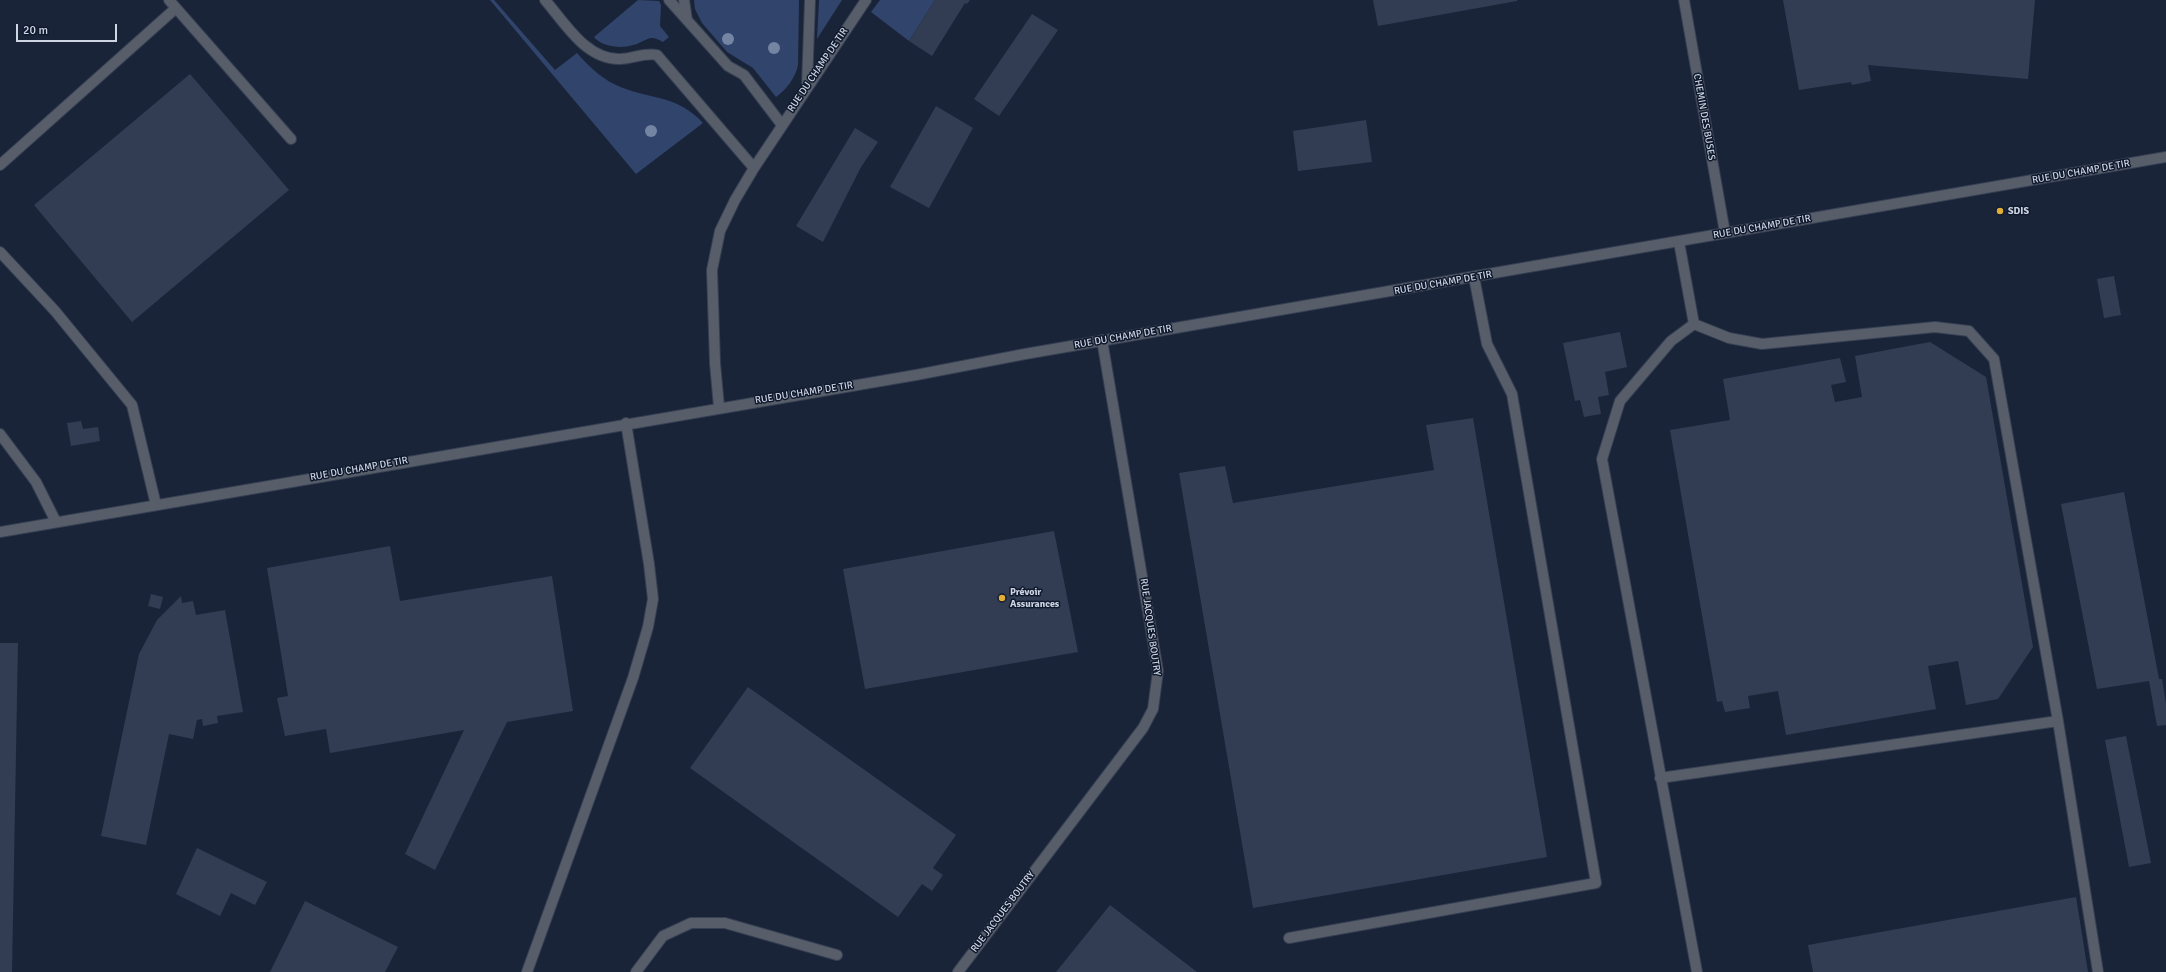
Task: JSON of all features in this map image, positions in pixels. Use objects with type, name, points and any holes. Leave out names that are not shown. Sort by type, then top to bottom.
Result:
[{"type":"street","points":[[169,0],[290,139]]},
{"type":"street","points":[[545,0],[595,54],[610,59],[622,59],[647,54],[657,55],[754,168]]},
{"type":"street","points":[[669,0],[728,66],[744,75],[782,126]]},
{"type":"street","points":[[684,0],[688,21]]},
{"type":"street","points":[[807,86],[810,0]]},
{"type":"street","name":"CHEMIN DES BUSES","points":[[1684,0],[1725,233]]},
{"type":"street","name":"RUE DU CHAMP DE TIR","points":[[719,407],[714,340],[712,270],[720,231],[735,200],[754,168],[807,86],[864,3]]},
{"type":"street","points":[[0,166],[176,8]]},
{"type":"street","name":"RUE DU CHAMP DE TIR","points":[[0,532],[719,407],[916,375],[1102,340],[1679,242],[2166,157]]},
{"type":"street","points":[[1679,242],[1694,324]]},
{"type":"street","points":[[0,252],[55,311],[132,405],[156,505]]},
{"type":"street","points":[[1289,938],[1596,883],[1512,394],[1487,344],[1474,277]]},
{"type":"street","points":[[1694,324],[1729,338],[1762,344],[1935,327],[1969,331],[1994,359],[2058,721],[2098,972]]},
{"type":"street","points":[[1694,324],[1671,341],[1620,401],[1602,459],[1697,972]]},
{"type":"street","name":"RUE JACQUES BOUTRY","points":[[958,972],[1143,728],[1152,709],[1158,671],[1102,340]]},
{"type":"street","points":[[527,972],[633,678],[648,627],[653,599],[647,549],[626,423]]},
{"type":"street","points":[[0,434],[36,482],[56,522]]},
{"type":"street","points":[[1660,778],[2058,721]]},
{"type":"street","points":[[636,972],[663,936],[691,923],[725,923],[837,955]]},
{"type":"shaded area","points":[[490,0],[494,0],[555,70],[577,53],[592,69],[610,82],[634,92],[665,100],[684,107],[703,123],[636,174]]},
{"type":"shaded area","points":[[638,0],[659,1],[661,5],[660,26],[669,37],[663,42],[651,38],[628,46],[618,47],[602,43],[594,37]]},
{"type":"shaded area","points":[[694,0],[799,0],[798,65],[793,79],[783,91],[776,97],[753,68],[727,52],[702,23],[695,9]]},
{"type":"shaded area","points":[[819,0],[842,0],[817,39]]},
{"type":"shaded area","points":[[880,0],[935,0],[909,41],[871,12]]},
{"type":"building","points":[[935,0],[970,0],[967,4],[965,3],[932,56],[909,41]]},
{"type":"building","points":[[1373,0],[1517,0],[1517,1],[1378,26]]},
{"type":"building","points":[[1783,0],[2035,0],[2028,79],[1868,65],[1871,81],[1852,85],[1851,82],[1799,90]]},
{"type":"building","points":[[1032,14],[1058,30],[999,116],[974,99]]},
{"type":"building","points":[[190,74],[289,190],[132,322],[34,205]]},
{"type":"building","points":[[936,106],[973,128],[929,208],[890,187]]},
{"type":"building","points":[[1366,120],[1372,162],[1298,171],[1293,131]]},
{"type":"building","points":[[855,128],[878,142],[861,167],[823,242],[796,226]]},
{"type":"building","points":[[2114,276],[2121,315],[2104,318],[2097,279]]},
{"type":"building","points":[[1620,332],[1627,367],[1605,372],[1609,395],[1598,397],[1601,414],[1584,417],[1580,400],[1575,401],[1563,343]]},
{"type":"building","points":[[1930,342],[1986,377],[2033,647],[1998,699],[1966,705],[1958,661],[1928,666],[1936,709],[1786,735],[1778,691],[1748,696],[1750,708],[1725,712],[1722,701],[1717,702],[1670,430],[1730,420],[1723,379],[1840,358],[1846,382],[1831,385],[1835,402],[1862,397],[1855,356]]},
{"type":"building","points":[[1473,418],[1547,857],[1253,908],[1179,473],[1225,466],[1233,503],[1434,470],[1426,425]]},
{"type":"building","points":[[81,421],[83,429],[98,427],[100,441],[71,446],[67,423]]},
{"type":"building","points":[[2124,492],[2159,679],[2162,679],[2166,704],[2166,725],[2157,726],[2149,681],[2097,689],[2061,504]]},
{"type":"building","points":[[1054,531],[1078,652],[865,689],[843,569]]},
{"type":"building","points":[[390,546],[400,601],[552,576],[573,711],[507,722],[435,870],[405,854],[464,730],[330,753],[326,729],[285,736],[277,698],[288,696],[267,568]]},
{"type":"building","points":[[151,594],[163,597],[160,609],[148,606]]},
{"type":"building","points":[[181,596],[182,603],[193,601],[196,615],[225,610],[243,712],[217,716],[218,723],[203,726],[202,719],[197,720],[193,739],[169,734],[146,845],[101,836],[139,654],[157,620]]},
{"type":"building","points":[[0,643],[18,643],[12,972],[0,972]]},
{"type":"building","points":[[748,687],[956,835],[933,868],[943,875],[932,891],[922,884],[898,917],[690,768]]},
{"type":"building","points":[[2126,736],[2151,863],[2129,867],[2105,740]]},
{"type":"building","points":[[197,848],[267,882],[255,905],[231,893],[220,916],[176,894]]},
{"type":"building","points":[[2076,897],[2088,972],[1813,972],[1808,945]]},
{"type":"building","points":[[305,901],[398,947],[385,972],[270,972]]},
{"type":"building","points":[[1110,905],[1197,972],[1056,972]]},
{"type":"place","name":"SDIS","points":[[2000,211]]},
{"type":"place","name":"Prévoir Assurances","points":[[1002,598]]}]
